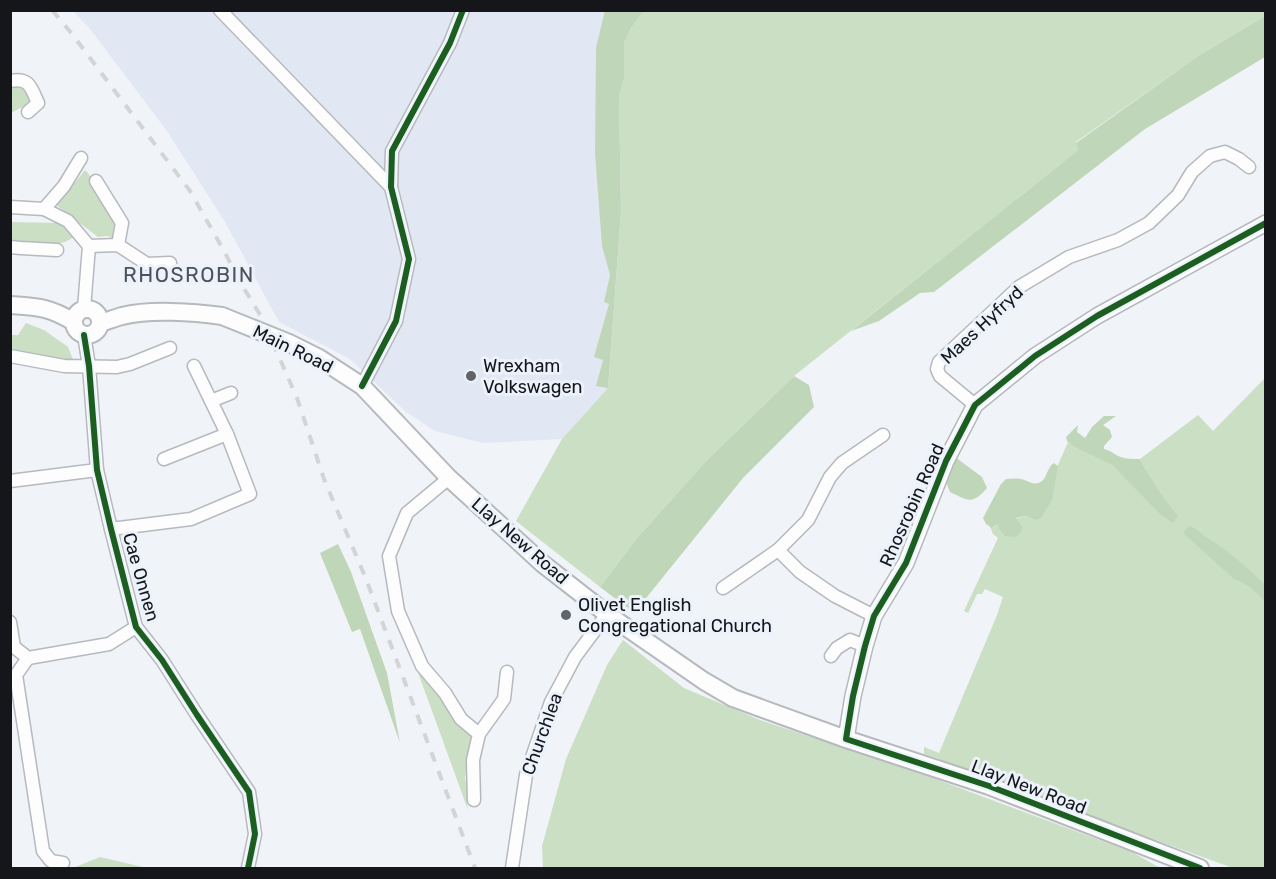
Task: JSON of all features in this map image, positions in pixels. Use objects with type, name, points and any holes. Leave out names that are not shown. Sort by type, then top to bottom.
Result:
[{"type":"main road","points":[[10,305],[39,307],[81,322]]},
{"type":"main road","name":"Main Road","points":[[81,322],[88,309],[95,312],[100,323],[124,315],[148,313],[195,312],[222,316],[319,358],[362,386]]},
{"type":"main road","name":"Llay New Road","points":[[362,386],[449,478],[543,564],[607,614],[704,681],[733,698],[846,739],[989,786],[1195,868]]},
{"type":"street","points":[[220,10],[391,188]]},
{"type":"street","points":[[362,386],[396,321],[409,258],[391,188],[392,151],[450,43],[463,10]]},
{"type":"street","points":[[10,81],[20,79],[26,81],[32,88],[41,105],[28,112]]},
{"type":"street","name":"Maes Hyfryd","points":[[975,405],[940,376],[937,369],[939,362],[1019,287],[1069,257],[1118,240],[1149,223],[1178,195],[1192,172],[1210,156],[1225,152],[1249,167]]},
{"type":"street","points":[[44,209],[64,186],[81,158]]},
{"type":"street","points":[[96,181],[122,223],[118,245]]},
{"type":"street","points":[[10,207],[44,209],[68,221],[89,246],[118,245],[147,264],[170,263]]},
{"type":"street","name":"Rhosrobin Road","points":[[846,739],[853,696],[874,616],[906,563],[946,461],[975,405],[1035,356],[1097,316],[1266,223]]},
{"type":"street","name":"Cae Onnen","points":[[89,246],[81,322],[88,366],[98,470],[136,627],[162,660],[196,716],[249,792],[255,834],[248,868]]},
{"type":"street","points":[[10,247],[57,249]]},
{"type":"street","points":[[10,356],[64,366],[117,367],[130,364],[141,354],[170,348]]},
{"type":"street","points":[[111,529],[191,519],[250,494],[227,434],[194,366]]},
{"type":"street","points":[[211,401],[231,393]]},
{"type":"street","points":[[164,459],[227,434]]},
{"type":"street","points":[[723,588],[778,550],[808,520],[830,477],[842,463],[884,435]]},
{"type":"street","points":[[10,481],[98,470]]},
{"type":"street","points":[[449,478],[407,513],[389,556],[398,611],[422,666],[445,693],[461,719],[479,734]]},
{"type":"street","points":[[778,550],[800,572],[835,596],[874,616]]},
{"type":"street","name":"Churchlea","points":[[512,868],[526,775],[551,702],[575,657],[607,614]]},
{"type":"street","points":[[10,622],[14,647],[28,658]]},
{"type":"street","points":[[63,863],[51,861],[43,851],[16,675],[28,658],[109,644],[136,627]]},
{"type":"street","points":[[831,656],[837,648],[849,640],[865,646]]},
{"type":"street","points":[[474,800],[473,760],[479,734],[504,699],[507,672]]},
{"type":"shaded area","points":[[73,11],[619,11],[608,388],[562,439],[483,443],[435,431],[406,412],[350,359],[279,322],[225,222],[167,131],[90,29]]},
{"type":"green space","points":[[605,10],[644,11],[631,28],[624,43],[624,79],[619,96],[621,212],[608,388],[596,386],[603,360],[594,357],[609,304],[604,302],[610,275],[602,246],[595,153],[596,48]]},
{"type":"green space","points":[[644,11],[1265,11],[1265,16],[1198,56],[1076,142],[1078,150],[794,376],[707,460],[637,538],[600,587],[516,521],[562,439],[608,388],[621,212],[619,96],[624,79],[624,43],[631,28]]},
{"type":"green space","points":[[1265,16],[1265,57],[1145,129],[934,292],[920,293],[879,321],[851,331],[1078,150],[1076,143],[1198,56]]},
{"type":"green space","points":[[11,86],[26,89],[29,99],[28,104],[11,113]]},
{"type":"green space","points":[[85,170],[119,226],[112,238],[98,237],[55,204],[63,198]]},
{"type":"green space","points":[[10,222],[60,223],[68,227],[76,236],[52,245],[11,243]]},
{"type":"green space","points":[[26,323],[44,330],[68,347],[74,362],[11,351],[11,335],[18,335]]},
{"type":"green space","points":[[794,376],[809,385],[814,407],[743,478],[634,613],[600,587],[637,538],[707,460]]},
{"type":"green space","points":[[1265,378],[1265,868],[1233,868],[945,764],[940,759],[924,754],[924,747],[939,753],[1003,597],[985,589],[982,594],[977,594],[968,613],[964,611],[998,538],[993,534],[990,526],[993,528],[998,524],[1026,516],[1034,520],[1068,442],[1113,466],[1134,487],[1178,516],[1157,489],[1140,459],[1198,415],[1213,431]]},
{"type":"green space","points":[[1104,416],[1116,416],[1103,425],[1110,430],[1112,437],[1104,449],[1121,457],[1140,459],[1178,516],[1173,523],[1160,514],[1113,466],[1074,447],[1067,441],[1066,437],[1078,425],[1077,432],[1085,438],[1092,427]]},
{"type":"green space","points":[[955,457],[982,477],[987,488],[978,497],[970,500],[950,492],[945,480]]},
{"type":"green space","points":[[1054,463],[1058,466],[1052,500],[1041,518],[1034,520],[1026,516],[1016,518],[1022,526],[1021,532],[1016,537],[1005,536],[998,524],[992,528],[986,524],[983,518],[1006,479],[1041,482]]},
{"type":"green space","points":[[1189,526],[1231,555],[1265,585],[1265,602],[1251,588],[1234,579],[1183,533]]},
{"type":"green space","points":[[338,544],[351,572],[387,673],[400,743],[360,629],[352,632],[320,553]]},
{"type":"green space","points":[[623,640],[684,688],[760,720],[914,771],[1132,852],[1160,868],[543,868],[542,846],[566,759],[607,665]]},
{"type":"green space","points":[[411,653],[472,737],[465,778],[469,798],[468,810]]},
{"type":"green space","points":[[100,857],[147,868],[73,868]]},
{"type":"railway","points":[[52,10],[190,191],[262,318],[297,398],[324,479],[366,579],[475,868]]},
{"type":"cycle path","points":[[362,386],[396,321],[409,259],[391,187],[392,151],[450,43],[463,10]]},
{"type":"cycle path","points":[[1200,868],[989,786],[846,739],[853,696],[874,616],[906,563],[946,461],[975,405],[1035,356],[1097,316],[1266,223]]},
{"type":"cycle path","points":[[84,335],[89,366],[97,470],[136,627],[162,660],[249,792],[255,834],[248,868]]},
{"type":"place","name":"Wrexham Volkswagen","points":[[471,376]]},
{"type":"place","name":"Olivet English Congregational Church","points":[[566,615]]},
{"type":"district","name":"RHOSROBIN","points":[[189,275]]}]
